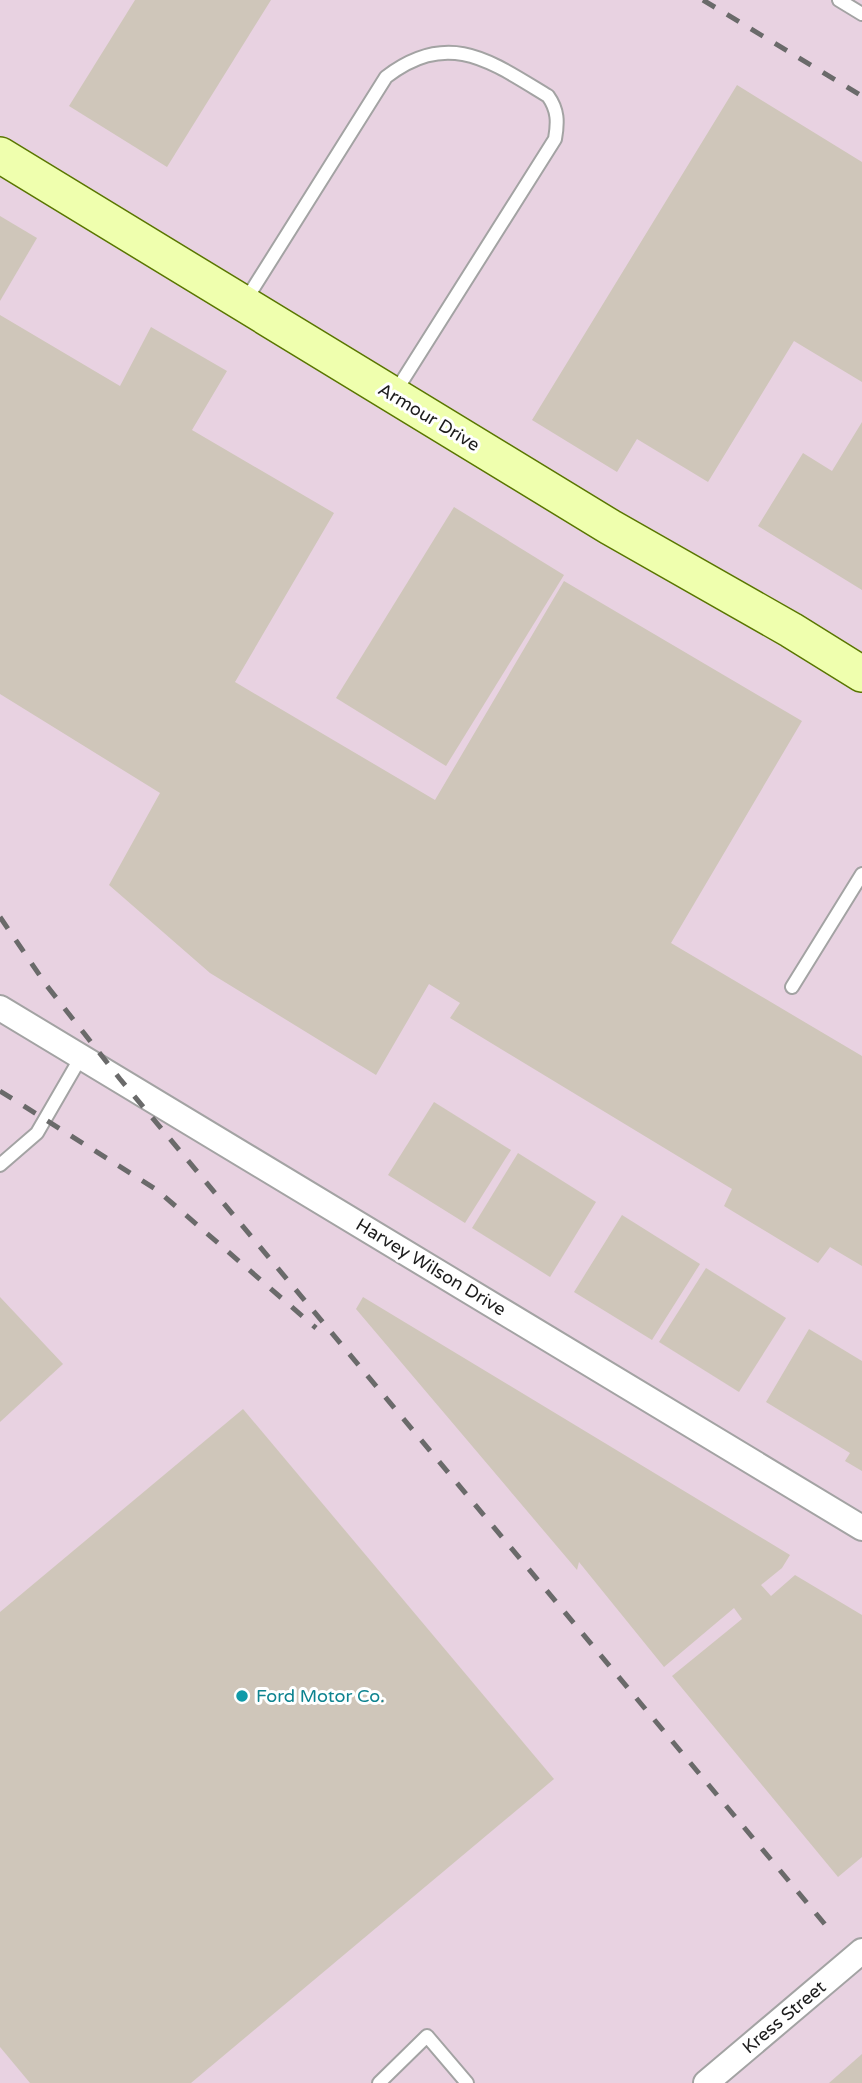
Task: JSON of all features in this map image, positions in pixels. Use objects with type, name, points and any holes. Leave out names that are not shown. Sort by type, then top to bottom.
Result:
[{"type":"street","name":"Armour Drive","points":[[0,155],[610,527],[791,630],[862,674]]},
{"type":"street","name":"Harvey Wilson Drive","points":[[0,1008],[862,1528]]},
{"type":"street","name":"Kress Street","points":[[706,2083],[862,1951]]},
{"type":"lane","points":[[839,0],[862,14]]},
{"type":"lane","points":[[244,304],[386,77],[404,64],[433,52],[460,53],[490,61],[548,96],[558,116],[555,139],[393,395]]},
{"type":"lane","points":[[792,987],[862,874]]},
{"type":"lane","points":[[0,1165],[37,1133],[80,1057]]},
{"type":"lane","points":[[379,2083],[427,2036],[467,2083]]},
{"type":"shaded area","points":[[0,0],[862,0],[862,2083],[0,2083]]},
{"type":"building","points":[[135,0],[271,0],[167,167],[69,106]]},
{"type":"building","points":[[737,85],[862,162],[862,382],[794,341],[708,482],[637,439],[617,472],[532,420]]},
{"type":"building","points":[[0,216],[37,238],[0,301]]},
{"type":"building","points":[[0,315],[120,386],[151,327],[227,371],[192,430],[334,513],[235,682],[435,800],[564,581],[802,721],[671,943],[862,1056],[862,1266],[830,1247],[818,1263],[724,1206],[732,1189],[450,1018],[460,1003],[429,984],[376,1075],[210,973],[109,885],[160,793],[0,694]]},
{"type":"building","points":[[862,422],[862,590],[758,526],[803,453],[832,471]]},
{"type":"building","points":[[454,507],[564,575],[446,766],[336,698]]},
{"type":"building","points":[[434,1102],[511,1150],[465,1223],[388,1175]]},
{"type":"building","points":[[518,1153],[596,1202],[550,1277],[472,1228]]},
{"type":"building","points":[[622,1215],[700,1264],[652,1340],[574,1292]]},
{"type":"building","points":[[706,1268],[786,1318],[739,1392],[659,1342]]},
{"type":"building","points":[[0,1297],[63,1364],[0,1422]]},
{"type":"building","points":[[363,1297],[790,1555],[782,1568],[761,1585],[771,1596],[795,1575],[862,1615],[862,1857],[838,1877],[672,1676],[742,1619],[734,1608],[664,1667],[579,1562],[577,1570],[356,1309]]},
{"type":"building","points":[[809,1329],[862,1361],[862,1471],[845,1461],[850,1453],[766,1402]]},
{"type":"building","name":"Ford Motor Co.","points":[[243,1409],[554,1779],[191,2083],[30,2083],[0,2047],[0,1612]]},
{"type":"building","points":[[862,2054],[862,2083],[829,2083]]},
{"type":"railway","points":[[703,0],[862,96]]},
{"type":"railway","points":[[0,917],[47,986],[120,1079],[833,1934]]},
{"type":"railway","points":[[0,1091],[157,1190],[316,1328]]},
{"type":"place","name":"Ford Motor Co.","points":[[242,1696]]}]
